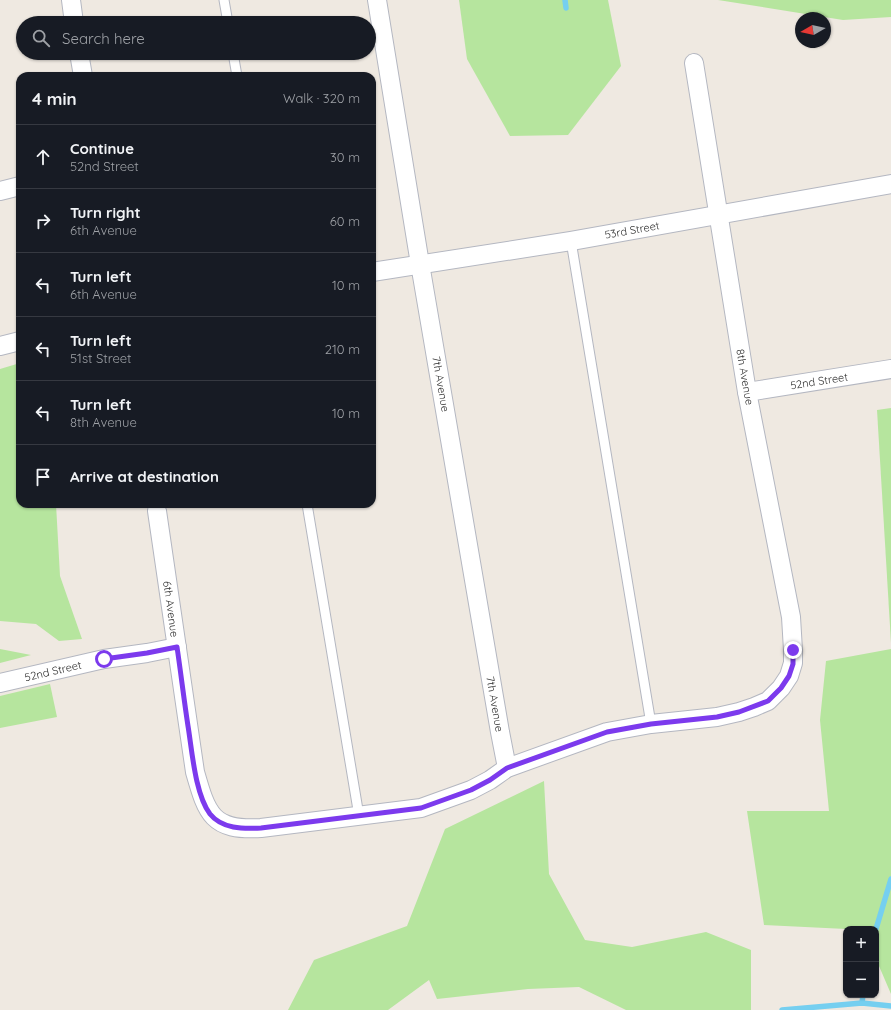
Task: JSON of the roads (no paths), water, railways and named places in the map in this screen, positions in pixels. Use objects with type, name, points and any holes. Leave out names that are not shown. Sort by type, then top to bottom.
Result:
[{"type":"street","points":[[71,0],[73,16]]},
{"type":"street","name":"7th Avenue","points":[[377,0],[420,264],[507,768]]},
{"type":"street","points":[[80,60],[82,72]]},
{"type":"street","name":"8th Avenue","points":[[218,820],[230,827],[244,829],[261,828],[421,808],[471,790],[490,780],[507,768],[607,732],[651,724],[717,717],[739,712],[768,701],[781,688],[789,676],[793,664],[790,617],[747,392],[694,63]]},
{"type":"street","name":"53rd Street","points":[[376,271],[571,241],[891,184]]},
{"type":"street","points":[[0,191],[16,187]]},
{"type":"street","points":[[0,346],[16,342]]},
{"type":"street","name":"52nd Street","points":[[747,392],[891,369]]},
{"type":"street","name":"6th Avenue","points":[[157,511],[195,772],[204,803],[211,814],[218,820]]},
{"type":"street","name":"52nd Street","points":[[0,683],[104,659],[177,647]]},
{"type":"lane","points":[[224,0],[227,16]]},
{"type":"lane","points":[[234,60],[236,72]]},
{"type":"lane","points":[[571,241],[651,724]]},
{"type":"lane","points":[[308,508],[359,816]]},
{"type":"waterway","points":[[565,0],[566,8]]},
{"type":"waterway","points":[[877,926],[891,879]]},
{"type":"waterway","points":[[862,1003],[863,998]]},
{"type":"waterway","points":[[782,1010],[862,1003],[891,1006]]}]
